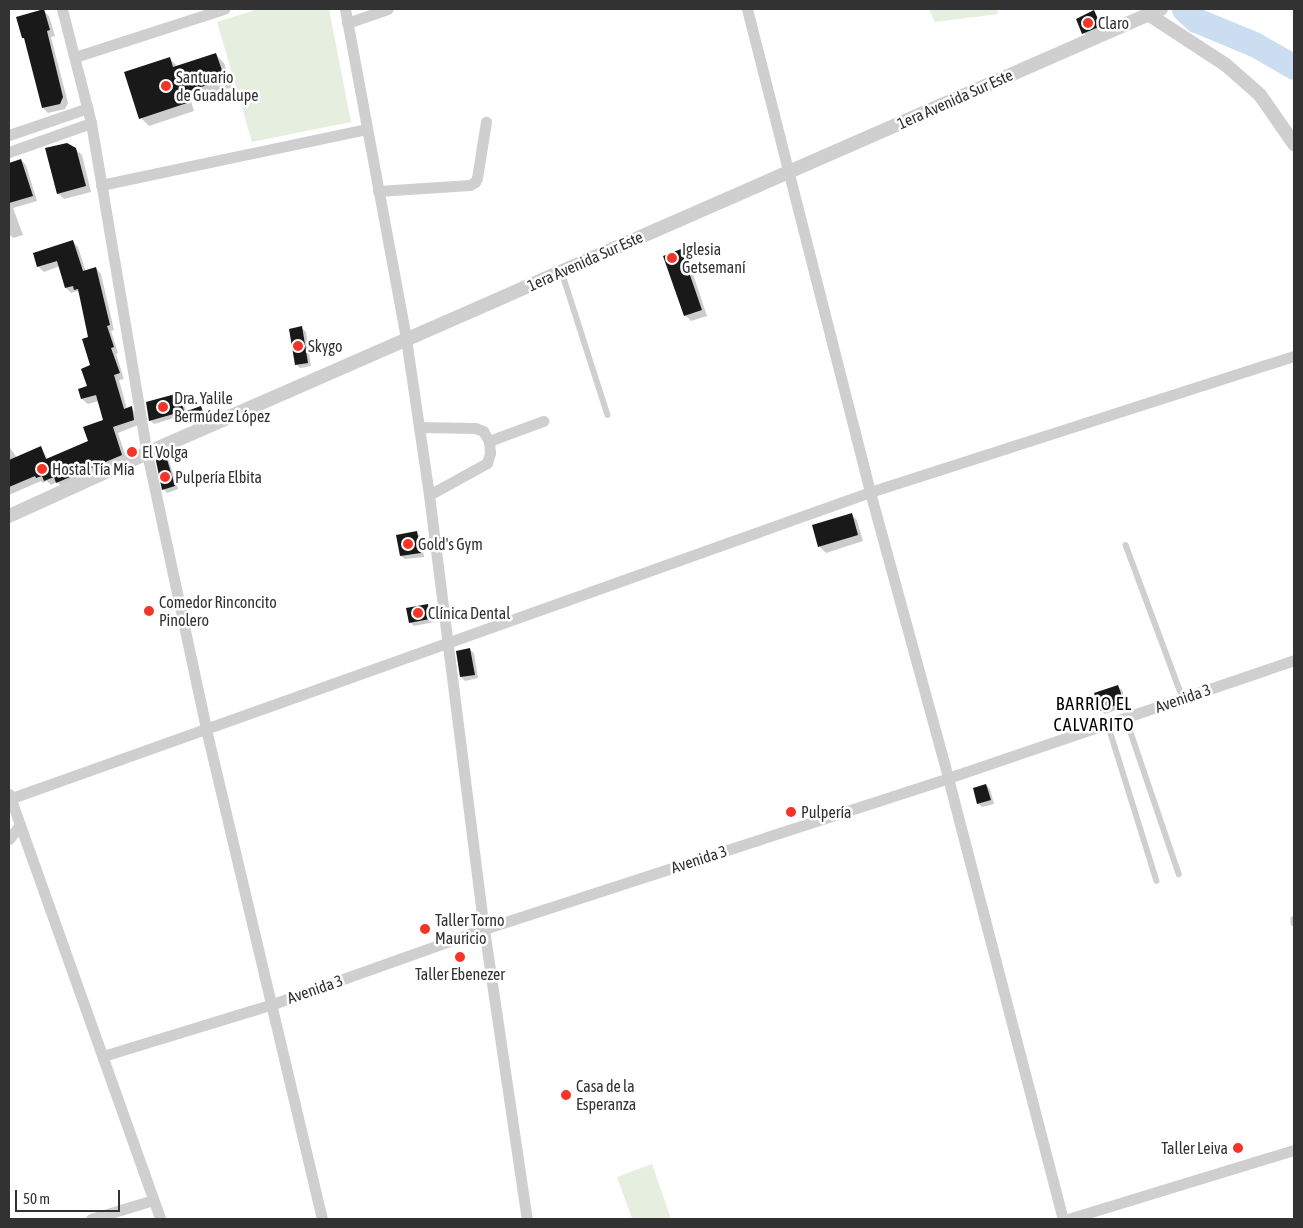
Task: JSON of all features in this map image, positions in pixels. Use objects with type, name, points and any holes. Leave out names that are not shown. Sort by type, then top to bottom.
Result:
[{"type":"street","points":[[62,9],[88,108],[147,453],[206,729],[322,1219]]},
{"type":"street","points":[[75,57],[224,9]]},
{"type":"street","points":[[345,9],[406,339],[430,495],[484,929],[526,1219]]},
{"type":"street","points":[[347,23],[388,9]]},
{"type":"street","points":[[748,9],[787,172],[870,492],[948,778],[1063,1219]]},
{"type":"street","name":"1era Avenida Sur Este","points":[[9,516],[406,339],[1161,9]]},
{"type":"street","points":[[1148,14],[1226,65],[1260,95],[1294,144]]},
{"type":"street","points":[[9,135],[88,108]]},
{"type":"street","points":[[378,191],[470,184],[475,182],[486,122]]},
{"type":"street","points":[[9,152],[91,123]]},
{"type":"street","points":[[101,184],[367,129]]},
{"type":"street","points":[[160,1219],[9,797],[206,729],[870,492],[1294,356]]},
{"type":"street","points":[[489,441],[543,421]]},
{"type":"street","points":[[419,426],[475,428],[483,431],[489,441],[490,453],[487,463],[430,495]]},
{"type":"street","name":"Avenida 3","points":[[103,1056],[270,1005],[484,929],[948,778],[1294,660]]},
{"type":"street","points":[[9,839],[20,825]]},
{"type":"street","points":[[1068,1219],[1294,1150]]},
{"type":"street","points":[[91,1219],[153,1200]]},
{"type":"lane","points":[[562,272],[608,415]]},
{"type":"lane","points":[[1126,545],[1183,698]]},
{"type":"lane","points":[[1126,718],[1179,874]]},
{"type":"lane","points":[[1108,724],[1157,881]]},
{"type":"green space","points":[[258,9],[329,9],[351,122],[252,142],[217,22]]},
{"type":"green space","points":[[929,9],[997,9],[998,14],[935,22]]},
{"type":"green space","points":[[652,1164],[671,1219],[632,1219],[617,1177]]},
{"type":"building","points":[[44,9],[50,30],[47,31],[63,97],[60,104],[42,108],[24,38],[22,38],[16,17]]},
{"type":"building","name":"Claro","points":[[1094,10],[1101,26],[1082,34],[1076,19]]},
{"type":"building","name":"Santuario de Guadalupe","points":[[216,53],[225,79],[183,93],[187,103],[139,119],[124,72],[170,57],[173,67]]},
{"type":"building","points":[[67,143],[76,148],[86,186],[57,194],[45,148]]},
{"type":"building","points":[[21,159],[33,196],[9,203],[9,163]]},
{"type":"building","points":[[73,240],[83,271],[96,267],[110,325],[107,326],[114,347],[111,348],[120,373],[114,375],[124,409],[132,406],[134,420],[113,427],[122,455],[56,483],[54,477],[44,481],[42,476],[36,478],[35,476],[9,487],[9,460],[41,446],[46,459],[88,441],[83,427],[103,420],[96,395],[81,399],[78,389],[87,386],[81,369],[90,365],[82,339],[88,337],[78,289],[74,290],[73,286],[65,288],[57,261],[37,267],[33,253]]},
{"type":"building","points":[[681,249],[702,310],[684,316],[663,256]]},
{"type":"building","name":"Skygo","points":[[302,326],[308,363],[295,365],[289,329]]},
{"type":"building","name":"Dra. Yalile Bermúdez López","points":[[179,393],[184,411],[149,421],[146,402]]},
{"type":"building","points":[[201,406],[205,418],[192,424],[187,411]]},
{"type":"building","name":"Pulpería Elbita","points":[[166,456],[175,486],[162,490],[156,461],[157,458]]},
{"type":"building","points":[[852,513],[858,535],[818,547],[812,525]]},
{"type":"building","name":"Gold's Gym","points":[[417,531],[421,553],[400,556],[396,535]]},
{"type":"building","name":"Clínica Dental","points":[[428,604],[430,619],[409,623],[406,608]]},
{"type":"building","points":[[470,648],[475,675],[460,677],[456,651]]},
{"type":"building","points":[[1118,685],[1124,702],[1100,711],[1094,693]]},
{"type":"building","points":[[986,784],[991,800],[977,804],[973,788]]},
{"type":"waterway","points":[[1184,9],[1196,20],[1254,44],[1294,67]]},
{"type":"place","name":"Claro","points":[[1088,23]]},
{"type":"place","name":"Santuario de Guadalupe","points":[[166,86]]},
{"type":"place","name":"Iglesia Getsemaní","points":[[672,258]]},
{"type":"place","name":"Skygo","points":[[298,346]]},
{"type":"place","name":"Dra. Yalile Bermúdez López","points":[[163,407]]},
{"type":"place","name":"El Volga","points":[[132,452]]},
{"type":"place","name":"Hostal Tía Mía","points":[[42,469]]},
{"type":"place","name":"Pulpería Elbita","points":[[165,477]]},
{"type":"place","name":"Gold's Gym","points":[[408,544]]},
{"type":"place","name":"Comedor Rinconcito Pinolero","points":[[149,611]]},
{"type":"place","name":"Clínica Dental","points":[[418,613]]},
{"type":"place","name":"Pulpería","points":[[791,812]]},
{"type":"place","name":"Taller Torno Mauricio","points":[[425,929]]},
{"type":"place","name":"Taller Ebenezer","points":[[460,957]]},
{"type":"place","name":"Casa de la Esperanza","points":[[566,1095]]},
{"type":"place","name":"Taller Leiva","points":[[1238,1148]]},
{"type":"district","name":"BARRIO EL CALVARITO","points":[[1094,715]]}]
